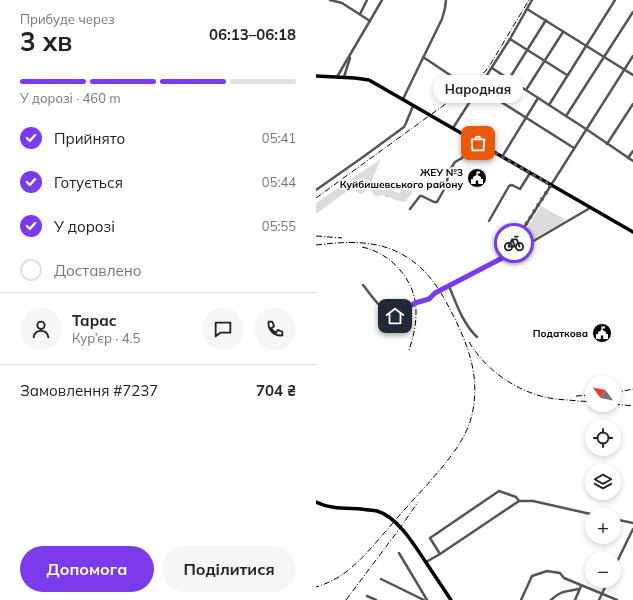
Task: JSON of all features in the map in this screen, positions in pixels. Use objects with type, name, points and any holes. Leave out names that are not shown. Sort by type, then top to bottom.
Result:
[{"type":"main road","points":[[316,76],[369,80],[633,232]]},
{"type":"main road","points":[[316,502],[322,505],[334,507],[375,510],[383,513],[406,533],[451,600]]},
{"type":"street","points":[[330,0],[343,2],[370,21]]},
{"type":"street","points":[[360,14],[367,0]]},
{"type":"street","points":[[337,77],[382,0]]},
{"type":"street","points":[[402,100],[442,19],[446,0]]},
{"type":"street","points":[[453,128],[510,39],[532,0]]},
{"type":"street","points":[[549,105],[615,0]]},
{"type":"street","points":[[527,9],[633,75]]},
{"type":"street","points":[[566,116],[633,12]]},
{"type":"street","points":[[509,79],[546,20]]},
{"type":"street","points":[[526,90],[564,32]]},
{"type":"street","points":[[510,39],[567,75]]},
{"type":"street","points":[[344,77],[351,54]]},
{"type":"street","points":[[506,256],[633,56]]},
{"type":"street","points":[[423,57],[462,83]]},
{"type":"street","points":[[492,68],[633,161]]},
{"type":"street","points":[[479,88],[574,148]]},
{"type":"street","points":[[502,157],[538,98]]},
{"type":"street","points":[[607,144],[633,104]]},
{"type":"street","points":[[316,190],[363,158],[404,126],[413,106]]},
{"type":"street","points":[[410,209],[420,196],[437,202],[446,186],[449,171],[455,162],[462,158],[473,140]]},
{"type":"street","points":[[628,158],[633,151]]},
{"type":"street","points":[[489,222],[509,186],[511,185],[520,189],[530,173]]},
{"type":"street","points":[[363,285],[375,301],[390,315],[395,316],[415,303],[429,299],[435,293],[506,256],[590,208]]},
{"type":"street","points":[[449,286],[467,325],[477,337]]},
{"type":"street","points":[[440,554],[430,538],[499,491],[516,496],[519,501]]},
{"type":"street","points":[[426,562],[519,501],[533,501],[585,513]]},
{"type":"street","points":[[621,520],[633,523]]},
{"type":"street","points":[[621,554],[633,529]]},
{"type":"street","points":[[399,553],[426,600]]},
{"type":"street","points":[[521,600],[532,576],[547,571],[560,573],[564,578],[617,600]]},
{"type":"street","points":[[381,579],[426,600]]},
{"type":"street","points":[[575,600],[581,586]]},
{"type":"street","points":[[599,600],[605,588]]},
{"type":"street","points":[[551,600],[556,595],[565,591],[579,589]]},
{"type":"street","points":[[367,596],[376,600]]},
{"type":"shaded area","points":[[381,159],[368,189],[361,194],[350,189],[316,214],[316,203]]},
{"type":"shaded area","points":[[377,180],[390,190],[400,193],[402,188],[398,185],[398,182],[412,188],[412,193],[405,202],[395,200],[390,197],[387,198],[384,195],[375,196],[370,189]]},
{"type":"shaded area","points":[[541,206],[566,220],[513,250]]},
{"type":"railway","points":[[316,198],[473,84],[490,65],[529,0]]},
{"type":"railway","points":[[316,236],[342,238]]},
{"type":"railway","points":[[316,245],[354,242],[382,246],[403,255],[422,269],[437,286],[455,319],[469,354],[475,389],[472,415],[469,425],[447,462],[358,561],[339,577],[316,587]]},
{"type":"railway","points":[[362,247],[373,250],[393,262],[401,271],[412,290],[415,302],[416,318],[409,350]]},
{"type":"railway","points":[[469,342],[485,363],[517,387],[555,399],[585,401]]},
{"type":"railway","points":[[621,392],[633,389]]},
{"type":"railway","points":[[576,396],[585,395]]},
{"type":"railway","points":[[621,405],[633,406]]},
{"type":"railway","points":[[346,600],[418,502]]},
{"type":"way so far","points":[[478,143],[551,185],[514,243]]},
{"type":"place","name":"Народная","points":[[478,143]]},
{"type":"place","name":"ЖЕУ №3 Куйбишевського району","points":[[477,178]]},
{"type":"place","name":"Податкова","points":[[602,333]]},
{"type":"route","points":[[395,316],[415,303],[429,299],[435,293],[506,256],[514,243]]}]
